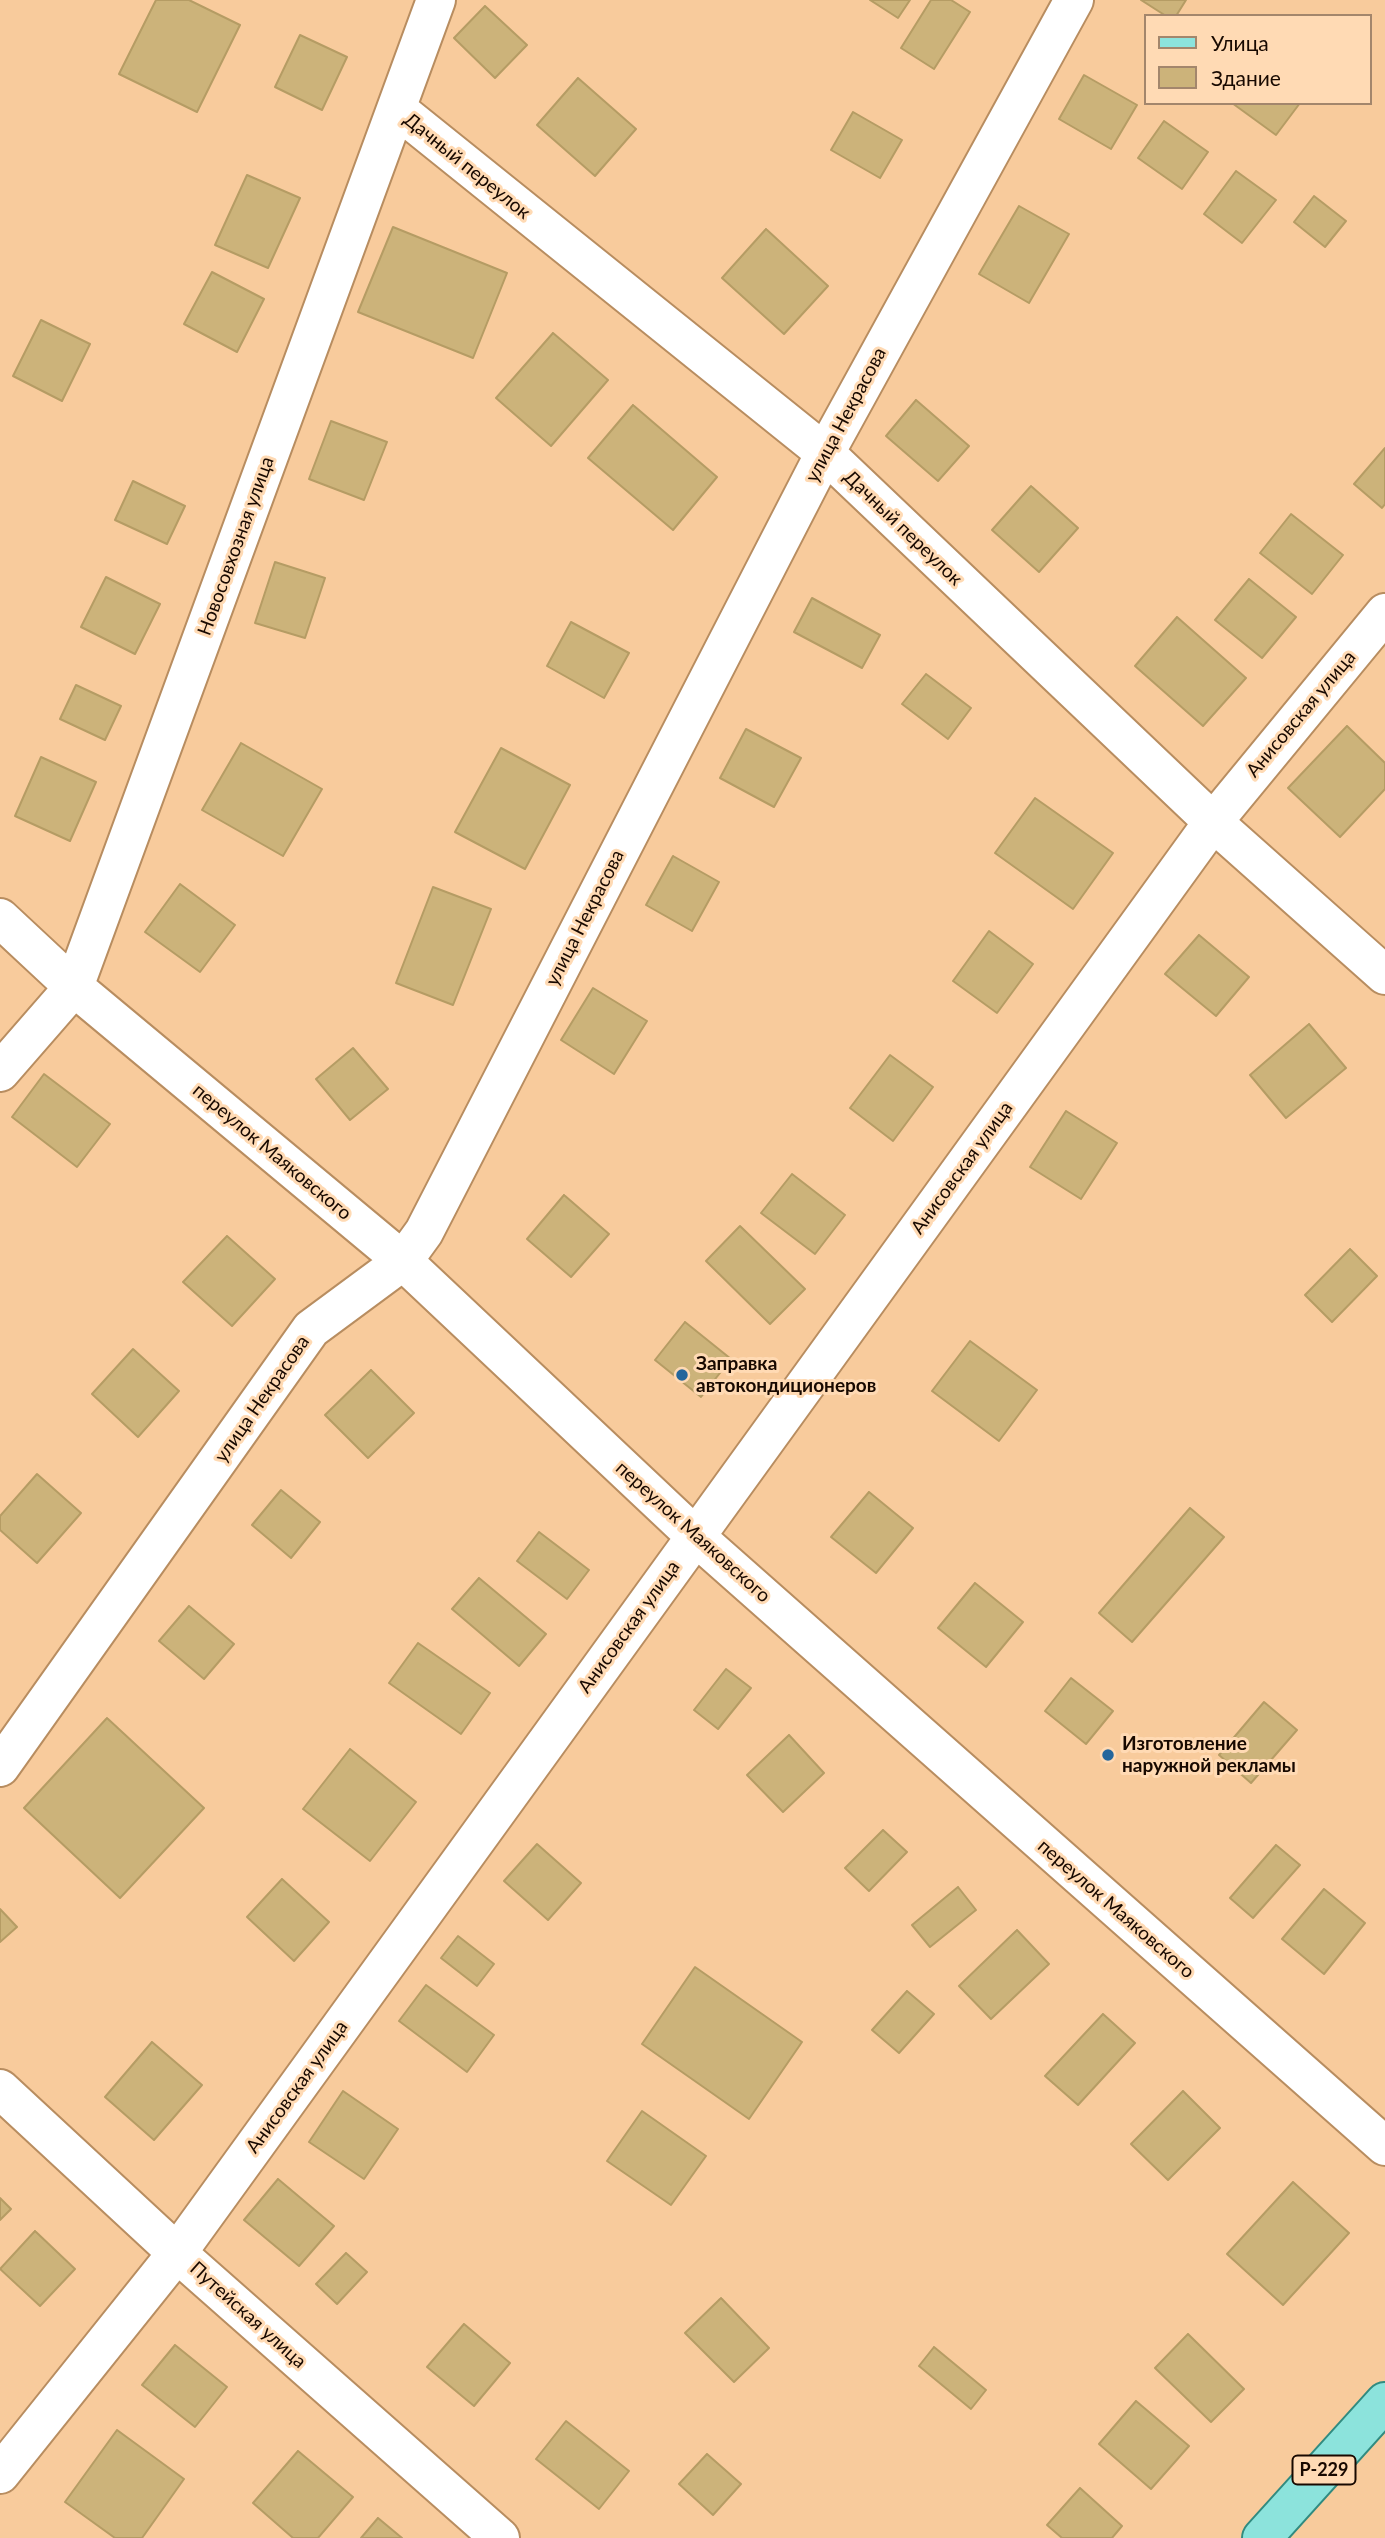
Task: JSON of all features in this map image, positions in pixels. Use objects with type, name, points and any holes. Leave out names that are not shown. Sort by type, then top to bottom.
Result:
[{"type":"main road","name":"Р-229","points":[[1262,2538],[1385,2402]]},
{"type":"street","name":"Новосовхозная улица","points":[[0,1072],[74,987],[436,0]]},
{"type":"street","name":"улица Некрасова","points":[[0,1768],[312,1329],[403,1261],[424,1232],[825,453],[1074,0]]},
{"type":"street","name":"Дачный переулок","points":[[397,109],[825,453],[1213,822],[1385,975]]},
{"type":"street","name":"Анисовская улица","points":[[0,2474],[177,2253],[1213,822],[1385,613]]},
{"type":"street","name":"переулок Маяковского","points":[[0,918],[74,987],[403,1261],[695,1536],[1385,2146]]},
{"type":"street","name":"Путейская улица","points":[[0,2090],[177,2253],[500,2538]]},
{"type":"building","points":[[156,0],[189,0],[240,25],[197,112],[119,74]]},
{"type":"building","points":[[870,0],[910,0],[898,18]]},
{"type":"building","points":[[931,0],[951,0],[970,12],[934,69],[901,48]]},
{"type":"building","points":[[1141,0],[1186,0],[1177,14],[1163,14]]},
{"type":"building","points":[[485,6],[527,45],[495,78],[454,38]]},
{"type":"building","points":[[300,35],[347,57],[322,110],[275,87]]},
{"type":"building","points":[[1084,75],[1137,105],[1111,149],[1059,119]]},
{"type":"building","points":[[578,78],[636,129],[595,176],[537,125]]},
{"type":"building","points":[[1235,105],[1298,105],[1276,135]]},
{"type":"building","points":[[853,112],[902,140],[880,178],[831,150]]},
{"type":"building","points":[[1164,121],[1208,152],[1182,189],[1138,158]]},
{"type":"building","points":[[1236,171],[1276,200],[1242,243],[1204,214]]},
{"type":"building","points":[[247,175],[300,198],[268,268],[215,245]]},
{"type":"building","points":[[1314,196],[1346,221],[1325,247],[1294,222]]},
{"type":"building","points":[[1019,206],[1069,234],[1029,303],[979,274]]},
{"type":"building","points":[[393,227],[507,273],[473,358],[358,312]]},
{"type":"building","points":[[766,229],[828,286],[784,334],[722,278]]},
{"type":"building","points":[[212,272],[264,299],[237,352],[184,324]]},
{"type":"building","points":[[41,320],[90,344],[62,401],[13,376]]},
{"type":"building","points":[[553,333],[608,380],[551,446],[496,398]]},
{"type":"building","points":[[916,400],[969,446],[938,481],[886,436]]},
{"type":"building","points":[[633,405],[717,477],[673,530],[588,458]]},
{"type":"building","points":[[331,421],[387,442],[364,500],[309,479]]},
{"type":"building","points":[[1385,448],[1385,504],[1382,508],[1354,484]]},
{"type":"building","points":[[133,481],[185,506],[167,544],[115,520]]},
{"type":"building","points":[[1031,486],[1078,528],[1039,572],[992,530]]},
{"type":"building","points":[[1291,514],[1343,555],[1312,594],[1260,553]]},
{"type":"building","points":[[275,562],[325,578],[305,638],[255,623]]},
{"type":"building","points":[[106,577],[160,604],[135,654],[81,627]]},
{"type":"building","points":[[1249,579],[1296,617],[1262,658],[1215,620]]},
{"type":"building","points":[[812,598],[880,635],[862,668],[794,632]]},
{"type":"building","points":[[1177,617],[1246,678],[1203,726],[1135,666]]},
{"type":"building","points":[[571,622],[629,653],[604,698],[547,666]]},
{"type":"building","points":[[926,674],[971,708],[948,739],[902,704]]},
{"type":"building","points":[[76,685],[121,706],[105,740],[60,719]]},
{"type":"building","points":[[1347,726],[1385,763],[1385,789],[1340,837],[1288,788]]},
{"type":"building","points":[[746,729],[801,758],[774,807],[720,778]]},
{"type":"building","points":[[241,743],[322,789],[283,856],[202,810]]},
{"type":"building","points":[[501,748],[570,785],[525,869],[455,832]]},
{"type":"building","points":[[41,757],[96,782],[70,841],[15,816]]},
{"type":"building","points":[[1035,798],[1113,853],[1073,909],[995,853]]},
{"type":"building","points":[[673,856],[719,882],[692,931],[646,905]]},
{"type":"building","points":[[180,884],[235,925],[200,972],[145,932]]},
{"type":"building","points":[[433,887],[491,909],[453,1005],[396,983]]},
{"type":"building","points":[[989,931],[1033,964],[997,1013],[953,981]]},
{"type":"building","points":[[1199,935],[1249,977],[1216,1016],[1165,974]]},
{"type":"building","points":[[593,988],[647,1021],[614,1074],[561,1040]]},
{"type":"building","points":[[1309,1024],[1346,1068],[1286,1118],[1250,1075]]},
{"type":"building","points":[[353,1048],[388,1089],[350,1120],[316,1079]]},
{"type":"building","points":[[890,1055],[933,1087],[893,1141],[850,1108]]},
{"type":"building","points":[[44,1074],[110,1124],[77,1167],[12,1117]]},
{"type":"building","points":[[1066,1111],[1117,1143],[1081,1199],[1030,1167]]},
{"type":"building","points":[[792,1174],[845,1215],[815,1254],[761,1213]]},
{"type":"building","points":[[564,1195],[609,1234],[571,1277],[527,1239]]},
{"type":"building","points":[[740,1226],[805,1289],[770,1324],[706,1261]]},
{"type":"building","points":[[227,1236],[275,1279],[232,1326],[183,1282]]},
{"type":"building","points":[[1350,1249],[1377,1276],[1332,1322],[1305,1295]]},
{"type":"building","points":[[685,1322],[731,1359],[701,1397],[655,1360]]},
{"type":"building","points":[[970,1341],[1037,1390],[999,1441],[932,1391]]},
{"type":"building","points":[[133,1349],[179,1391],[138,1437],[92,1394]]},
{"type":"building","points":[[371,1370],[414,1413],[368,1458],[325,1415]]},
{"type":"building","points":[[37,1474],[81,1513],[37,1563],[0,1530],[0,1516]]},
{"type":"building","points":[[281,1490],[320,1522],[291,1558],[252,1525]]},
{"type":"building","points":[[869,1492],[913,1528],[876,1573],[831,1537]]},
{"type":"building","points":[[1190,1508],[1224,1537],[1132,1642],[1099,1613]]},
{"type":"building","points":[[539,1532],[589,1570],[567,1599],[517,1561]]},
{"type":"building","points":[[479,1578],[546,1634],[519,1666],[452,1609]]},
{"type":"building","points":[[975,1583],[1023,1622],[986,1667],[938,1628]]},
{"type":"building","points":[[189,1606],[234,1644],[204,1679],[159,1641]]},
{"type":"building","points":[[418,1643],[490,1693],[461,1734],[389,1683]]},
{"type":"building","points":[[726,1669],[751,1688],[718,1729],[694,1710]]},
{"type":"building","points":[[1071,1678],[1113,1711],[1086,1744],[1045,1711]]},
{"type":"building","points":[[1264,1702],[1297,1730],[1251,1783],[1219,1755]]},
{"type":"building","points":[[107,1718],[204,1808],[120,1898],[24,1808]]},
{"type":"building","points":[[789,1735],[824,1773],[783,1812],[747,1775]]},
{"type":"building","points":[[350,1749],[416,1802],[370,1861],[303,1809]]},
{"type":"building","points":[[883,1830],[907,1852],[869,1891],[845,1868]]},
{"type":"building","points":[[537,1844],[581,1883],[548,1920],[504,1881]]},
{"type":"building","points":[[1276,1845],[1300,1865],[1253,1918],[1230,1898]]},
{"type":"building","points":[[282,1879],[329,1922],[294,1961],[247,1917]]},
{"type":"building","points":[[958,1887],[976,1910],[930,1947],[912,1925]]},
{"type":"building","points":[[1324,1889],[1365,1923],[1324,1974],[1282,1939]]},
{"type":"building","points":[[0,1909],[17,1927],[0,1942]]},
{"type":"building","points":[[1017,1930],[1049,1964],[991,2019],[959,1986]]},
{"type":"building","points":[[458,1936],[494,1964],[477,1986],[441,1958]]},
{"type":"building","points":[[695,1967],[802,2042],[749,2119],[642,2044]]},
{"type":"building","points":[[426,1985],[494,2035],[467,2072],[399,2021]]},
{"type":"building","points":[[907,1991],[934,2014],[899,2053],[872,2030]]},
{"type":"building","points":[[1103,2014],[1135,2043],[1078,2105],[1045,2076]]},
{"type":"building","points":[[152,2042],[202,2085],[154,2140],[105,2097]]},
{"type":"building","points":[[343,2091],[398,2129],[364,2179],[309,2142]]},
{"type":"building","points":[[1183,2091],[1220,2128],[1168,2180],[1131,2144]]},
{"type":"building","points":[[642,2111],[706,2156],[671,2205],[607,2161]]},
{"type":"building","points":[[278,2179],[334,2226],[299,2266],[244,2220]]},
{"type":"building","points":[[1293,2182],[1349,2233],[1283,2305],[1227,2254]]},
{"type":"building","points":[[0,2198],[11,2209],[0,2220]]},
{"type":"building","points":[[35,2231],[75,2269],[40,2306],[0,2269]]},
{"type":"building","points":[[346,2253],[367,2272],[337,2304],[316,2284]]},
{"type":"building","points":[[721,2298],[769,2348],[734,2382],[685,2333]]},
{"type":"building","points":[[464,2324],[510,2363],[474,2406],[427,2367]]},
{"type":"building","points":[[1188,2334],[1244,2389],[1211,2422],[1155,2368]]},
{"type":"building","points":[[175,2345],[227,2387],[195,2427],[142,2385]]},
{"type":"building","points":[[934,2347],[986,2390],[971,2409],[919,2366]]},
{"type":"building","points":[[1136,2401],[1189,2446],[1151,2489],[1099,2444]]},
{"type":"building","points":[[566,2421],[629,2471],[599,2509],[536,2459]]},
{"type":"building","points":[[117,2430],[184,2479],[142,2538],[115,2538],[65,2502]]},
{"type":"building","points":[[298,2451],[353,2497],[318,2538],[293,2538],[253,2503]]},
{"type":"building","points":[[707,2454],[741,2484],[713,2515],[679,2484]]},
{"type":"building","points":[[1080,2488],[1122,2526],[1112,2538],[1062,2538],[1047,2525]]},
{"type":"building","points":[[378,2518],[402,2538],[361,2538]]},
{"type":"place","name":"Заправка автокондиционеров","points":[[682,1375]]},
{"type":"place","name":"Изготовление наружной рекламы","points":[[1108,1755]]}]
